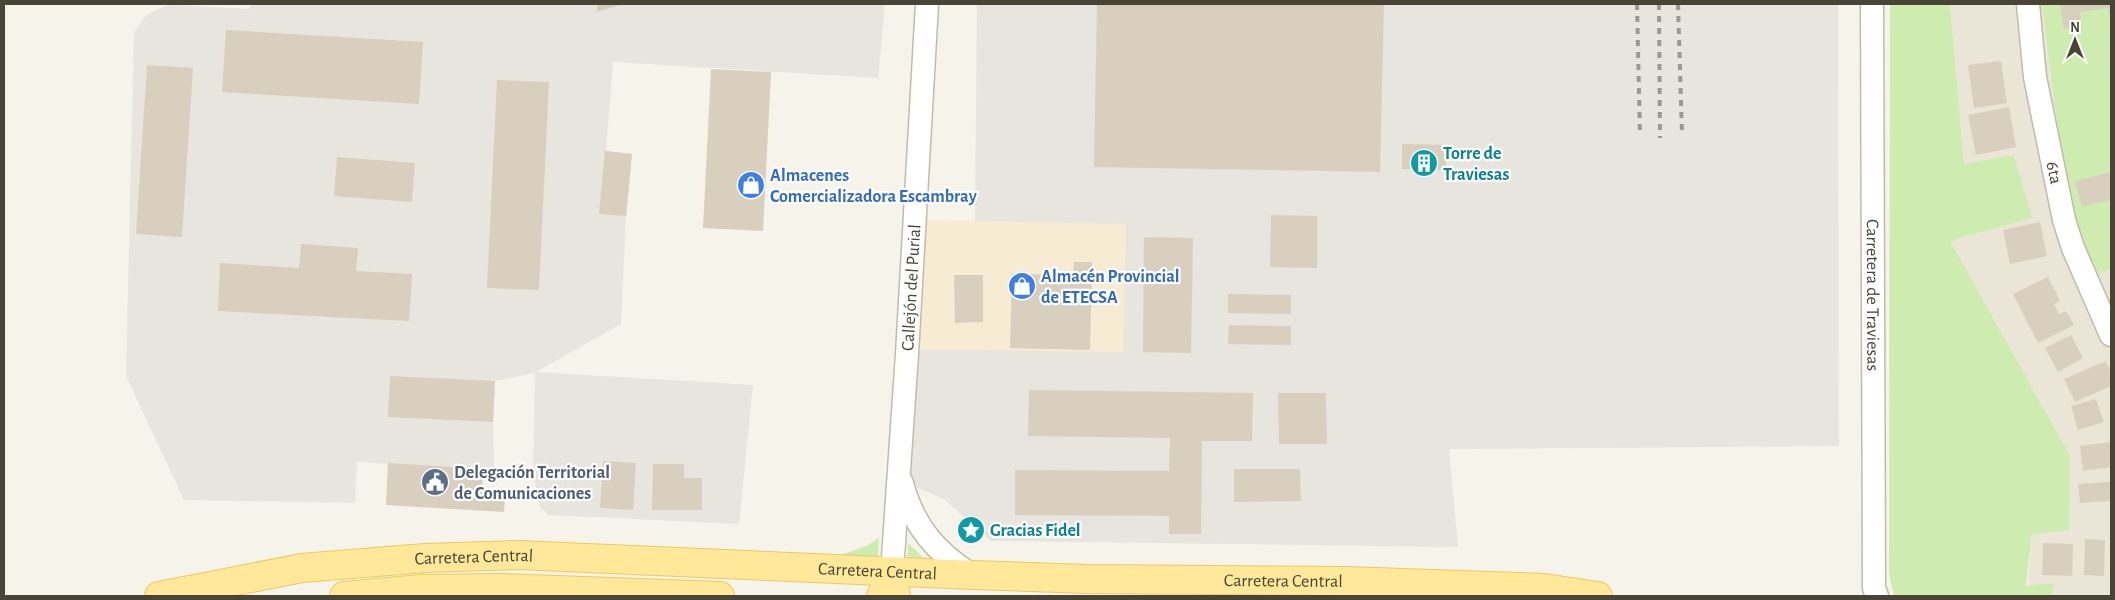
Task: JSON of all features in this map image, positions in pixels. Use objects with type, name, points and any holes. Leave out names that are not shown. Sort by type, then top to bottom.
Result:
[{"type":"main road","name":"Carretera Central","points":[[160,596],[302,568],[424,558],[518,555],[894,584],[972,575],[1346,580],[1544,588],[1598,596]]},
{"type":"main road","points":[[503,588],[518,555]]},
{"type":"main road","points":[[881,596],[894,584]]},
{"type":"main road","name":"Carretera Central","points":[[344,596],[421,589],[503,588],[720,596]]},
{"type":"street","name":"Callejón del Purial","points":[[894,584],[926,4]]},
{"type":"street","name":"Carretera de Traviesas","points":[[1872,4],[1873,593]]},
{"type":"street","name":"6ta","points":[[2028,4],[2035,77],[2064,220],[2073,248],[2111,335]]},
{"type":"street","points":[[899,472],[907,502],[924,533],[949,561],[972,575]]},
{"type":"shaded area","points":[[252,4],[885,4],[878,78],[613,62],[606,151],[632,154],[626,216],[621,324],[536,372],[753,385],[739,524],[549,515],[540,507],[533,472],[535,373],[495,381],[493,422],[494,470],[357,462],[355,503],[184,500],[126,376],[134,32],[146,15],[165,6],[248,9]]},
{"type":"shaded area","points":[[977,4],[1838,4],[1839,446],[1449,449],[1458,547],[991,541],[944,499],[918,488],[909,473],[915,349],[1123,352],[1126,224],[975,221]]},
{"type":"shaded area","points":[[1950,4],[2111,4],[2111,596],[2027,596],[2032,533],[1950,241],[2032,218],[1964,164]]},
{"type":"shaded area","name":"Almacén Provincial de ETECSA","points":[[924,220],[1126,224],[1123,352],[915,349]]},
{"type":"green space","points":[[1890,4],[1950,4],[1964,164],[2014,155],[2032,218],[1950,241],[2070,456],[2069,530],[2032,534],[2026,586],[2054,583],[2052,596],[1894,596],[1889,573]]},
{"type":"green space","points":[[2042,4],[2111,4],[2111,269],[2093,276],[2066,193]]},
{"type":"green space","points":[[879,538],[878,561],[830,559],[866,546]]},
{"type":"green space","points":[[908,543],[930,564],[907,563]]},
{"type":"building","points":[[597,4],[623,4],[597,12]]},
{"type":"building","points":[[1097,4],[1384,4],[1380,172],[1094,167]]},
{"type":"building","points":[[2060,4],[2111,4],[2111,19],[2108,8],[2080,12],[2082,27],[2064,29]]},
{"type":"building","points":[[226,30],[423,42],[419,104],[222,92]]},
{"type":"building","points":[[2001,61],[2007,103],[1974,108],[1968,65]]},
{"type":"building","points":[[147,65],[193,68],[182,237],[136,234]]},
{"type":"building","points":[[711,69],[771,72],[763,231],[703,228]]},
{"type":"building","points":[[497,80],[549,82],[539,290],[487,288]]},
{"type":"building","points":[[2009,107],[2016,147],[1976,155],[1968,115]]},
{"type":"building","name":"Torre de Traviesas","points":[[1402,144],[1446,145],[1446,170],[1402,169]]},
{"type":"building","points":[[605,151],[632,154],[626,216],[599,214]]},
{"type":"building","points":[[337,157],[415,163],[412,202],[334,196]]},
{"type":"building","points":[[2111,172],[2111,200],[2082,207],[2075,181]]},
{"type":"building","points":[[1271,215],[1317,216],[1317,268],[1270,267]]},
{"type":"building","points":[[2040,222],[2047,256],[2010,264],[2003,230]]},
{"type":"building","points":[[1144,237],[1193,238],[1191,353],[1143,352]]},
{"type":"building","points":[[301,244],[358,248],[356,271],[412,274],[409,321],[218,311],[220,263],[299,268]]},
{"type":"building","points":[[1074,262],[1092,262],[1090,350],[1010,348],[1012,274],[1073,275]]},
{"type":"building","points":[[954,275],[983,275],[983,322],[955,323]]},
{"type":"building","points":[[2048,277],[2060,301],[2054,304],[2059,314],[2066,311],[2074,325],[2038,343],[2013,294]]},
{"type":"building","points":[[1228,294],[1291,295],[1291,314],[1228,313]]},
{"type":"building","points":[[1229,325],[1291,326],[1291,345],[1228,344]]},
{"type":"building","points":[[2071,335],[2083,358],[2058,372],[2045,348]]},
{"type":"building","points":[[2106,361],[2111,373],[2111,386],[2075,402],[2064,379]]},
{"type":"building","points":[[390,376],[495,381],[493,422],[388,417]]},
{"type":"building","points":[[1029,390],[1253,393],[1252,441],[1202,441],[1201,534],[1169,534],[1169,516],[1015,515],[1015,470],[1169,471],[1170,438],[1028,436]]},
{"type":"building","points":[[1278,393],[1326,393],[1327,444],[1279,444]]},
{"type":"building","points":[[2096,399],[2104,422],[2078,430],[2071,406]]},
{"type":"building","points":[[2111,442],[2111,467],[2083,471],[2080,446]]},
{"type":"building","points":[[603,461],[636,463],[633,510],[600,508]]},
{"type":"building","name":"Delegación Territorial de Comunicaciones","points":[[388,463],[483,469],[482,496],[505,497],[504,512],[386,505]]},
{"type":"building","points":[[653,464],[684,464],[684,478],[702,478],[702,510],[652,510]]},
{"type":"building","points":[[1234,469],[1300,469],[1301,501],[1234,502]]},
{"type":"building","points":[[2111,482],[2111,501],[2080,503],[2078,484]]},
{"type":"building","points":[[2085,539],[2105,540],[2104,576],[2084,575]]},
{"type":"building","points":[[2043,543],[2073,544],[2072,576],[2042,575]]},
{"type":"railway","points":[[1637,4],[1640,136]]},
{"type":"railway","points":[[1659,4],[1660,138]]},
{"type":"railway","points":[[1678,4],[1682,134]]},
{"type":"place","name":"Torre de Traviesas","points":[[1424,163]]},
{"type":"place","name":"Almacenes Comercializadora Escambray","points":[[751,185]]},
{"type":"place","name":"Almacén Provincial de ETECSA","points":[[1022,286]]},
{"type":"place","name":"Delegación Territorial de Comunicaciones","points":[[435,482]]},
{"type":"place","name":"Gracias Fidel","points":[[971,530]]}]
